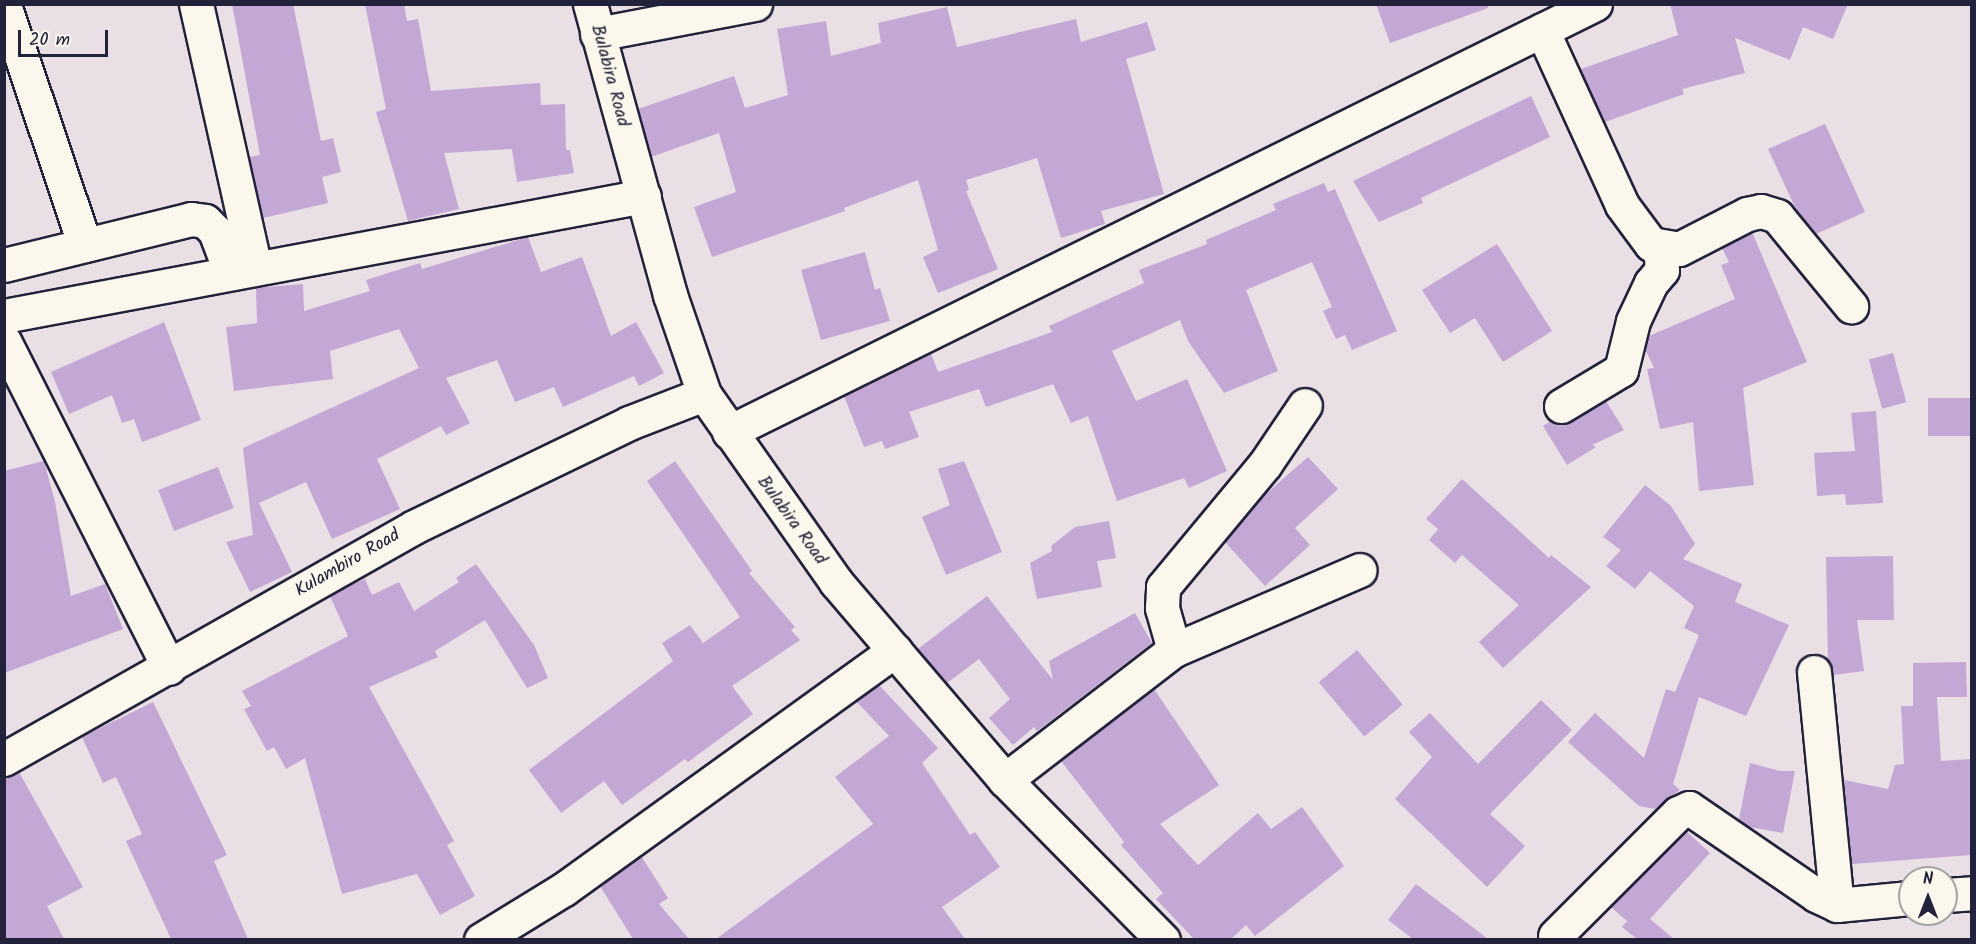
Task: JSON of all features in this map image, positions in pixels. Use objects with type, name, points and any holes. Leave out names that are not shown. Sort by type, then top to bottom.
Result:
[{"type":"street","points":[[196,4],[242,269]]},
{"type":"street","points":[[594,19],[755,4]]},
{"type":"street","points":[[729,432],[1595,4]]},
{"type":"street","points":[[4,5],[85,245]]},
{"type":"street","name":"Bulabira Road","points":[[594,19],[670,295],[704,394],[836,582],[1005,780],[1163,939]]},
{"type":"street","points":[[1542,30],[1622,205],[1651,244],[1660,248],[1679,249],[1747,214],[1761,211],[1776,216],[1851,306]]},
{"type":"street","points":[[4,316],[242,269],[644,196]]},
{"type":"street","points":[[4,265],[190,219],[205,221],[215,231],[242,269]]},
{"type":"street","points":[[1561,406],[1621,370],[1633,321],[1651,283],[1662,270],[1660,248]]},
{"type":"street","points":[[4,341],[169,668]]},
{"type":"street","name":"Kulambiro Road","points":[[4,759],[169,668],[414,526],[629,423],[704,394]]},
{"type":"street","points":[[1174,650],[1162,608],[1163,587],[1265,464],[1305,405]]},
{"type":"street","points":[[1005,780],[1174,650],[1360,570]]},
{"type":"street","points":[[481,939],[564,889],[895,650]]},
{"type":"street","points":[[1814,672],[1837,905]]},
{"type":"street","points":[[1555,936],[1678,813],[1689,808],[1816,895],[1837,905],[1898,899]]},
{"type":"building","points":[[232,4],[293,4],[321,141],[333,138],[341,172],[322,177],[328,203],[263,218],[249,157],[260,155]]},
{"type":"building","points":[[365,4],[404,4],[407,21],[418,19],[431,91],[540,83],[541,105],[565,104],[566,150],[570,150],[574,173],[517,182],[512,149],[444,153],[459,209],[408,221],[376,112],[386,109]]},
{"type":"building","points":[[1376,4],[1488,4],[1488,8],[1390,43]]},
{"type":"building","points":[[1670,4],[1848,4],[1833,39],[1803,27],[1790,60],[1735,38],[1745,73],[1682,89],[1684,94],[1605,122],[1581,69],[1678,35]]},
{"type":"building","points":[[947,7],[957,47],[1076,19],[1081,42],[1147,22],[1156,50],[1126,59],[1164,194],[1101,211],[1105,224],[1061,238],[1037,158],[966,180],[969,190],[966,191],[998,269],[938,293],[923,257],[938,250],[918,180],[844,208],[845,211],[712,257],[694,207],[736,192],[719,133],[651,157],[638,109],[734,76],[745,108],[788,95],[777,29],[826,21],[831,56],[881,43],[878,23]]},
{"type":"building","points":[[1531,96],[1550,137],[1421,198],[1423,203],[1379,222],[1353,181]]},
{"type":"building","points":[[1825,124],[1865,212],[1816,234],[1796,209],[1768,149]]},
{"type":"building","points":[[1324,183],[1328,192],[1335,189],[1397,331],[1352,350],[1345,335],[1336,339],[1323,311],[1332,307],[1312,262],[1246,290],[1278,371],[1224,393],[1188,341],[1180,320],[1112,351],[1136,401],[1187,379],[1227,471],[1189,488],[1184,478],[1117,501],[1088,416],[1071,423],[1053,384],[986,407],[979,389],[909,412],[919,437],[885,449],[882,441],[864,447],[844,396],[931,353],[938,372],[1052,332],[1049,326],[1144,283],[1139,270],[1207,244],[1206,240],[1276,210],[1273,204]]},
{"type":"building","points":[[1752,232],[1807,362],[1743,388],[1754,485],[1699,491],[1693,422],[1660,429],[1647,369],[1654,368],[1645,349],[1649,336],[1735,299],[1721,265],[1729,262],[1722,248]]},
{"type":"building","points":[[528,237],[541,272],[582,257],[611,336],[636,322],[664,373],[639,386],[634,376],[563,407],[554,387],[515,402],[497,360],[446,378],[470,423],[446,435],[441,426],[377,459],[400,509],[332,539],[306,482],[259,503],[292,572],[250,592],[226,542],[253,535],[243,448],[419,368],[399,329],[330,351],[333,379],[234,391],[226,327],[257,323],[256,288],[303,284],[304,311],[370,291],[366,280],[420,263],[422,269]]},
{"type":"building","points":[[1497,244],[1552,331],[1503,362],[1475,318],[1450,333],[1422,290]]},
{"type":"building","points":[[865,252],[875,290],[880,288],[890,321],[821,340],[801,270]]},
{"type":"building","points":[[164,322],[201,420],[142,442],[134,419],[122,423],[112,395],[69,414],[51,372]]},
{"type":"building","points":[[1893,353],[1906,402],[1882,409],[1869,359]]},
{"type":"building","points":[[1928,398],[1971,398],[1971,436],[1928,436]]},
{"type":"building","points":[[1606,401],[1624,430],[1592,445],[1596,447],[1567,465],[1543,426],[1551,421],[1570,422]]},
{"type":"building","points":[[1876,411],[1883,503],[1846,505],[1845,494],[1817,496],[1814,453],[1855,451],[1851,413]]},
{"type":"building","points":[[1308,457],[1338,489],[1295,528],[1310,545],[1265,586],[1225,542],[1259,500]]},
{"type":"building","points":[[44,461],[55,502],[71,596],[105,584],[123,629],[4,673],[4,471]]},
{"type":"building","points":[[675,461],[752,571],[749,573],[795,627],[791,630],[800,640],[732,686],[753,714],[688,762],[685,759],[622,805],[604,781],[561,813],[529,770],[673,661],[662,643],[690,625],[703,643],[740,617],[647,481]]},
{"type":"building","points":[[964,461],[1002,552],[946,575],[922,517],[950,505],[938,469]]},
{"type":"building","points":[[218,467],[234,508],[174,531],[158,490]]},
{"type":"building","points":[[1462,479],[1549,558],[1551,555],[1591,587],[1503,668],[1479,642],[1519,605],[1462,555],[1455,563],[1429,540],[1438,529],[1426,519]]},
{"type":"building","points":[[1645,485],[1671,506],[1695,544],[1683,559],[1742,584],[1735,602],[1789,625],[1746,716],[1699,697],[1673,784],[1680,790],[1655,809],[1639,806],[1568,742],[1595,713],[1644,758],[1666,689],[1675,692],[1699,635],[1684,628],[1694,606],[1650,571],[1635,589],[1606,566],[1621,550],[1603,537]]},
{"type":"building","points":[[1109,521],[1116,558],[1097,561],[1102,587],[1037,599],[1030,563],[1052,551],[1051,546],[1075,527]]},
{"type":"building","points":[[1893,556],[1894,620],[1857,620],[1864,671],[1833,675],[1828,660],[1826,557]]},
{"type":"building","points":[[476,564],[534,645],[548,678],[527,688],[485,620],[435,651],[438,657],[369,687],[454,841],[447,845],[475,896],[440,915],[417,874],[342,894],[305,758],[286,769],[274,747],[267,751],[244,709],[251,706],[242,691],[348,636],[330,596],[340,590],[365,579],[372,595],[399,582],[414,611],[459,582],[456,578]]},
{"type":"building","points":[[987,596],[1053,680],[1049,661],[1135,613],[1152,643],[1037,731],[1034,727],[1013,745],[989,718],[1010,699],[979,659],[947,683],[918,649]]},
{"type":"building","points":[[1357,650],[1403,704],[1364,737],[1319,682]]},
{"type":"building","points":[[1966,662],[1967,697],[1937,697],[1941,761],[1971,759],[1971,855],[1852,864],[1844,780],[1888,789],[1895,765],[1904,764],[1901,706],[1913,706],[1913,663]]},
{"type":"building","points":[[879,685],[938,748],[922,763],[970,835],[975,832],[1000,867],[942,907],[965,939],[716,939],[873,824],[835,777],[889,736],[856,701]]},
{"type":"building","points":[[1154,689],[1219,785],[1160,824],[1198,865],[1258,813],[1271,829],[1302,807],[1344,866],[1255,936],[1246,925],[1231,939],[1194,939],[1156,899],[1163,893],[1121,845],[1124,842],[1061,761]]},
{"type":"building","points":[[1541,700],[1572,730],[1490,814],[1525,846],[1487,887],[1395,799],[1432,757],[1409,732],[1430,713],[1478,764]]},
{"type":"building","points":[[153,702],[227,855],[214,861],[248,939],[171,939],[126,841],[142,834],[116,777],[103,783],[82,737]]},
{"type":"building","points":[[1750,763],[1780,771],[1795,771],[1783,833],[1750,827],[1739,819]]},
{"type":"building","points":[[19,772],[83,887],[47,906],[64,939],[4,939],[4,778]]},
{"type":"building","points":[[1686,831],[1710,853],[1650,919],[1674,939],[1637,939],[1622,927],[1627,921],[1611,907]]},
{"type":"building","points":[[641,856],[668,898],[659,904],[689,939],[633,939],[600,886]]},
{"type":"building","points":[[1416,884],[1488,939],[1413,939],[1388,920]]}]
